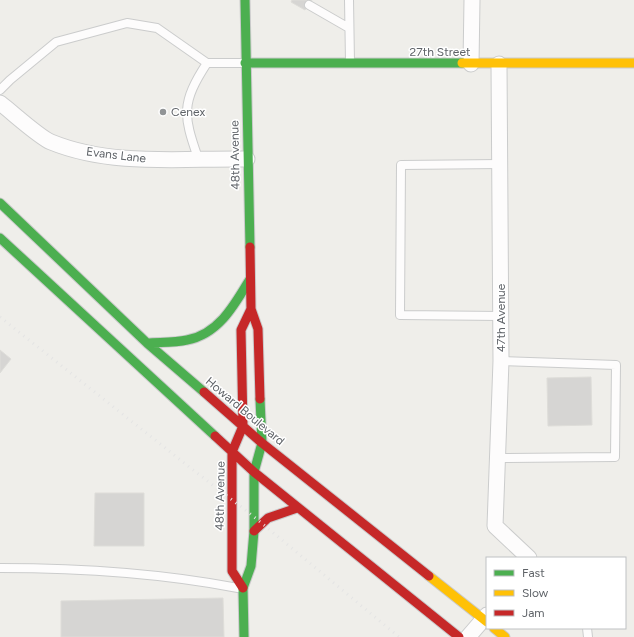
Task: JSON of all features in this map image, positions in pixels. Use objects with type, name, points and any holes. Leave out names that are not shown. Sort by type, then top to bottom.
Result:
[{"type":"main road","name":"48th Avenue","points":[[244,637],[243,588],[251,566],[254,531],[254,472],[262,443],[258,329],[251,309],[245,63],[245,0]]},
{"type":"main road","name":"27th Street","points":[[245,63],[634,64]]},
{"type":"main road","name":"Howard Boulevard","points":[[0,203],[147,343],[262,443],[486,619]]},
{"type":"main road","points":[[0,238],[254,472],[458,637]]},
{"type":"main road","points":[[147,343],[195,339],[205,334],[221,320],[250,280]]},
{"type":"main road","name":"48th Avenue","points":[[243,588],[232,571],[232,452],[243,426],[241,330],[251,309]]},
{"type":"main road","points":[[254,531],[260,522],[276,513],[297,508]]},
{"type":"main road","name":"Howard Boulevard","points":[[496,629],[505,637]]},
{"type":"street","points":[[471,64],[472,0]]},
{"type":"street","name":"47th Avenue","points":[[499,64],[501,361],[495,526],[528,557]]},
{"type":"street","name":"Evans Lane","points":[[0,103],[49,142],[90,154],[161,160],[198,158],[247,159]]},
{"type":"street","points":[[468,637],[486,623]]},
{"type":"lane","points":[[349,0],[350,63]]},
{"type":"lane","points":[[309,5],[349,28]]},
{"type":"lane","points":[[0,90],[56,42],[127,23],[157,28],[207,63],[245,63]]},
{"type":"lane","points":[[198,158],[187,127],[187,104],[193,85],[207,63]]},
{"type":"lane","points":[[500,164],[401,165],[400,315],[501,316]]},
{"type":"lane","points":[[498,458],[615,457],[616,365],[501,361]]},
{"type":"lane","points":[[0,568],[81,569],[212,583],[243,588]]},
{"type":"building","points":[[292,0],[312,0],[305,10],[291,2]]},
{"type":"building","points":[[0,350],[11,359],[0,373]]},
{"type":"building","points":[[591,377],[592,425],[548,426],[547,378]]},
{"type":"building","points":[[95,493],[144,493],[144,546],[94,546]]},
{"type":"building","points":[[223,598],[224,637],[61,637],[61,601]]},
{"type":"railway","points":[[0,317],[253,516],[399,637]]},
{"type":"traffic: fast","points":[[245,0],[250,247]]},
{"type":"traffic: fast","points":[[245,63],[462,63]]},
{"type":"traffic: fast","points":[[0,203],[147,343],[204,392]]},
{"type":"traffic: fast","points":[[0,238],[215,436]]},
{"type":"traffic: fast","points":[[147,343],[182,341],[198,337],[208,331],[225,317],[250,279]]},
{"type":"traffic: fast","points":[[244,637],[243,588],[251,566],[254,531],[254,472],[262,443],[260,399]]},
{"type":"traffic: slow","points":[[462,63],[634,63]]},
{"type":"traffic: slow","points":[[429,576],[486,621]]},
{"type":"traffic: slow","points":[[495,629],[505,637]]},
{"type":"traffic: jam","points":[[250,247],[251,309],[258,329],[260,399]]},
{"type":"traffic: jam","points":[[243,588],[232,571],[232,452],[243,426],[241,330],[251,309]]},
{"type":"traffic: jam","points":[[204,392],[262,443],[429,576]]},
{"type":"traffic: jam","points":[[215,436],[254,472],[459,637]]},
{"type":"traffic: jam","points":[[254,531],[268,518],[297,508]]},
{"type":"place","name":"Cenex","points":[[163,112]]}]
